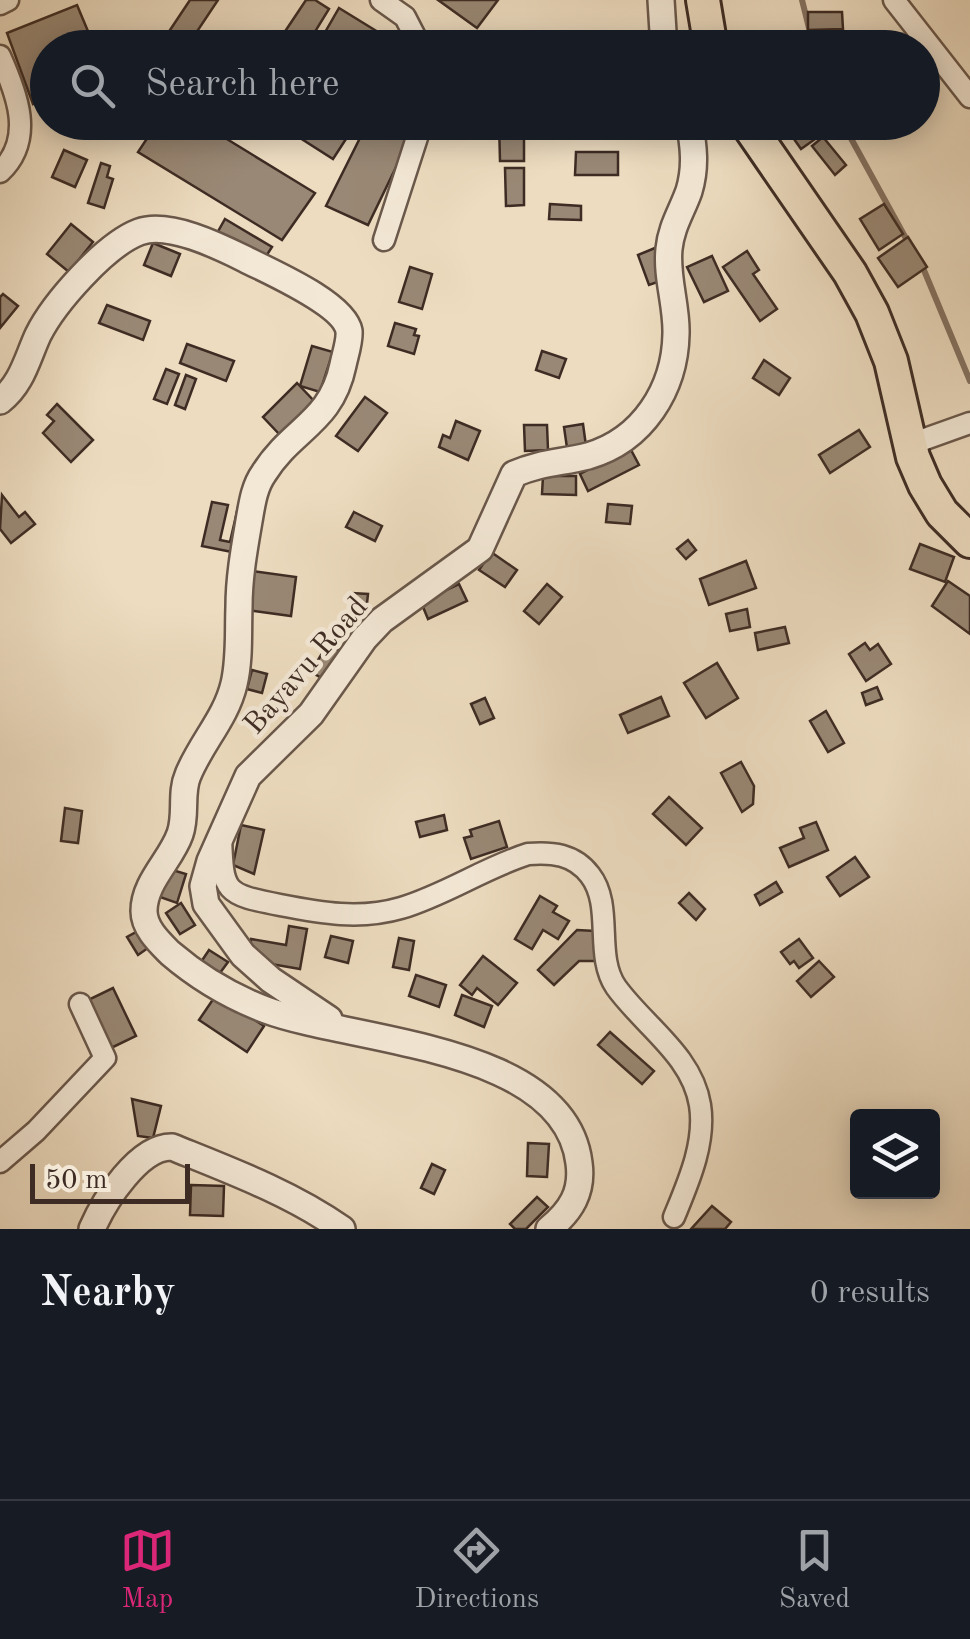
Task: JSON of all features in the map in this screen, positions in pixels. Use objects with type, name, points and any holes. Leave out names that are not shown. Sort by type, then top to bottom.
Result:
[{"type":"main road","points":[[703,0],[708,30]]},
{"type":"main road","points":[[758,140],[850,273],[872,313],[891,361],[924,486],[942,513],[970,541]]},
{"type":"street","points":[[0,4],[8,0]]},
{"type":"street","points":[[381,0],[405,17],[412,30]]},
{"type":"street","points":[[661,0],[663,30]]},
{"type":"street","points":[[894,0],[918,30]]},
{"type":"street","points":[[0,56],[21,119],[20,136],[7,166],[0,172]]},
{"type":"street","points":[[940,59],[970,97]]},
{"type":"street","points":[[384,240],[416,140]]},
{"type":"street","name":"Bayavu Road","points":[[342,1027],[243,956],[206,904],[203,886],[221,836],[248,776],[311,714],[382,620],[480,549],[514,474],[541,462],[564,461],[617,445],[639,428],[659,399],[672,376],[676,334],[668,253],[672,229],[694,166],[691,140]]},
{"type":"street","points":[[0,400],[16,386],[60,298],[138,232],[194,236],[305,291],[344,320],[349,331],[332,402],[274,458],[256,486],[240,574],[239,640],[232,692],[211,739],[186,777],[180,836],[144,899],[144,918],[165,948],[185,966],[236,996],[269,1011],[470,1060],[532,1090],[554,1106],[571,1132],[581,1180],[572,1205],[549,1229]]},
{"type":"street","points":[[910,444],[970,423]]},
{"type":"street","points":[[221,836],[222,877],[228,887],[257,901],[328,915],[366,915],[401,908],[528,854],[548,852],[576,861],[592,877],[599,894],[607,961],[615,985],[677,1055],[696,1088],[701,1133],[674,1217]]},
{"type":"street","points":[[0,1162],[36,1131],[105,1058],[80,1004]]},
{"type":"street","points":[[92,1229],[108,1196],[142,1160],[160,1146],[172,1146],[244,1177],[342,1229]]},
{"type":"building","points":[[190,0],[218,0],[198,30],[170,30]]},
{"type":"building","points":[[306,0],[315,0],[329,9],[316,30],[286,30]]},
{"type":"building","points":[[438,0],[498,0],[477,28]]},
{"type":"building","points":[[77,5],[87,30],[30,30],[30,96],[7,33]]},
{"type":"building","points":[[339,8],[375,30],[326,30]]},
{"type":"building","points":[[808,12],[842,12],[843,29],[808,30]]},
{"type":"building","points":[[146,140],[228,140],[315,193],[282,240],[138,152]]},
{"type":"building","points":[[303,140],[345,140],[333,159]]},
{"type":"building","points":[[359,140],[409,140],[368,225],[326,206]]},
{"type":"building","points":[[499,140],[524,140],[524,161],[500,161]]},
{"type":"building","points":[[795,140],[814,140],[801,149]]},
{"type":"building","points":[[825,140],[846,165],[835,175],[812,146]]},
{"type":"building","points":[[64,150],[87,160],[75,187],[52,177]]},
{"type":"building","points":[[576,152],[618,152],[618,175],[575,175]]},
{"type":"building","points":[[101,163],[110,166],[107,177],[113,179],[104,208],[88,203]]},
{"type":"building","points":[[505,168],[524,168],[524,205],[506,206]]},
{"type":"building","points":[[550,204],[581,206],[581,220],[549,219]]},
{"type":"building","points":[[884,204],[903,234],[879,250],[860,219]]},
{"type":"building","points":[[225,219],[272,247],[261,264],[216,235]]},
{"type":"building","points":[[71,224],[93,242],[69,272],[47,254]]},
{"type":"building","points":[[908,237],[927,267],[898,287],[878,258]]},
{"type":"building","points":[[153,243],[180,254],[171,276],[144,265]]},
{"type":"building","points":[[655,248],[666,279],[649,285],[638,255]]},
{"type":"building","points":[[747,251],[759,270],[753,274],[777,309],[760,321],[723,267]]},
{"type":"building","points":[[712,256],[728,291],[704,302],[687,267]]},
{"type":"building","points":[[410,267],[432,274],[422,309],[399,302]]},
{"type":"building","points":[[3,294],[18,306],[0,328],[0,297]]},
{"type":"building","points":[[107,305],[150,321],[143,340],[99,323]]},
{"type":"building","points":[[395,323],[416,329],[414,335],[419,336],[414,354],[388,346]]},
{"type":"building","points":[[187,344],[234,361],[226,381],[180,363]]},
{"type":"building","points":[[312,346],[333,352],[320,392],[300,386]]},
{"type":"building","points":[[542,351],[566,359],[559,378],[536,370]]},
{"type":"building","points":[[764,360],[790,378],[779,395],[753,378]]},
{"type":"building","points":[[166,369],[179,374],[167,404],[154,399]]},
{"type":"building","points":[[186,375],[196,379],[185,409],[175,405]]},
{"type":"building","points":[[297,383],[315,402],[281,436],[263,417]]},
{"type":"building","points":[[365,397],[387,413],[358,451],[336,436]]},
{"type":"building","points":[[57,404],[93,440],[71,462],[43,433],[54,421],[47,415]]},
{"type":"building","points":[[456,421],[480,431],[468,460],[439,447],[443,435],[450,438]]},
{"type":"building","points":[[583,424],[586,446],[567,448],[564,427]]},
{"type":"building","points":[[524,425],[547,425],[548,450],[525,451]]},
{"type":"building","points":[[859,430],[870,447],[830,473],[819,455]]},
{"type":"building","points":[[630,448],[639,465],[588,491],[580,474]]},
{"type":"building","points":[[543,476],[576,476],[576,495],[542,494]]},
{"type":"building","points":[[2,495],[19,517],[25,512],[35,524],[11,543],[0,529]]},
{"type":"building","points":[[212,502],[228,505],[220,540],[230,542],[238,507],[247,510],[237,553],[202,546]]},
{"type":"building","points":[[608,504],[632,506],[630,524],[606,522]]},
{"type":"building","points":[[354,512],[382,526],[375,541],[346,527]]},
{"type":"building","points":[[688,540],[696,550],[686,559],[677,549]]},
{"type":"building","points":[[920,544],[954,557],[945,582],[910,569]]},
{"type":"building","points":[[491,552],[517,570],[505,587],[479,570]]},
{"type":"building","points":[[746,561],[756,588],[709,605],[700,579]]},
{"type":"building","points":[[253,571],[296,577],[291,616],[247,610]]},
{"type":"building","points":[[948,581],[970,596],[970,634],[932,606]]},
{"type":"building","points":[[459,584],[467,601],[428,619],[421,602]]},
{"type":"building","points":[[547,584],[562,597],[539,624],[524,611]]},
{"type":"building","points":[[351,593],[368,594],[364,631],[347,629]]},
{"type":"building","points":[[747,609],[750,627],[730,631],[726,614]]},
{"type":"building","points":[[785,627],[789,643],[758,650],[755,633]]},
{"type":"building","points":[[328,643],[343,653],[327,681],[311,672]]},
{"type":"building","points":[[865,643],[870,650],[878,644],[891,664],[866,681],[849,654]]},
{"type":"building","points":[[717,663],[738,698],[706,718],[684,683]]},
{"type":"building","points":[[252,670],[267,674],[262,693],[247,689]]},
{"type":"building","points":[[877,687],[882,699],[866,705],[862,693]]},
{"type":"building","points":[[661,697],[669,716],[628,733],[620,715]]},
{"type":"building","points":[[485,698],[494,718],[480,724],[471,704]]},
{"type":"building","points":[[826,711],[844,743],[828,752],[810,721]]},
{"type":"building","points":[[741,762],[754,786],[753,804],[742,812],[721,773]]},
{"type":"building","points":[[669,797],[702,828],[686,845],[653,814]]},
{"type":"building","points":[[65,808],[82,811],[78,843],[61,841]]},
{"type":"building","points":[[444,815],[447,830],[420,837],[416,822]]},
{"type":"building","points":[[499,821],[507,847],[471,859],[464,838],[472,836],[470,830]]},
{"type":"building","points":[[816,822],[828,850],[789,867],[780,848],[804,838],[800,828]]},
{"type":"building","points":[[241,825],[264,830],[254,874],[233,865]]},
{"type":"building","points":[[855,857],[869,877],[840,896],[827,877]]},
{"type":"building","points":[[169,869],[186,874],[177,903],[160,897]]},
{"type":"building","points":[[776,882],[782,892],[760,905],[755,895]]},
{"type":"building","points":[[689,893],[705,909],[696,920],[679,903]]},
{"type":"building","points":[[540,896],[557,906],[553,912],[569,921],[558,939],[543,930],[532,949],[515,939]]},
{"type":"building","points":[[181,903],[195,925],[180,934],[166,913]]},
{"type":"building","points":[[289,926],[307,929],[300,969],[248,960],[251,939],[286,945]]},
{"type":"building","points":[[577,930],[595,931],[596,961],[579,961],[554,985],[538,970]]},
{"type":"building","points":[[138,931],[148,948],[138,955],[127,937]]},
{"type":"building","points":[[331,936],[353,941],[348,963],[325,957]]},
{"type":"building","points":[[399,938],[414,941],[409,970],[393,967]]},
{"type":"building","points":[[799,939],[813,958],[799,968],[781,952]]},
{"type":"building","points":[[209,950],[228,962],[217,977],[199,965]]},
{"type":"building","points":[[483,956],[517,983],[498,1005],[477,988],[472,995],[460,985]]},
{"type":"building","points":[[819,961],[834,977],[811,997],[797,981]]},
{"type":"building","points":[[416,975],[446,985],[439,1007],[409,996]]},
{"type":"building","points":[[113,988],[136,1036],[111,1048],[88,1000]]},
{"type":"building","points":[[216,995],[264,1026],[247,1052],[199,1020]]},
{"type":"building","points":[[462,995],[492,1006],[484,1027],[455,1015]]},
{"type":"building","points":[[610,1032],[654,1071],[642,1084],[598,1045]]},
{"type":"building","points":[[132,1099],[161,1106],[153,1138],[138,1136]]},
{"type":"building","points":[[528,1143],[549,1144],[547,1177],[527,1176]]},
{"type":"building","points":[[432,1164],[445,1170],[434,1194],[421,1188]]},
{"type":"building","points":[[191,1185],[224,1186],[223,1216],[190,1215]]},
{"type":"building","points":[[537,1197],[548,1207],[526,1229],[515,1229],[510,1224]]},
{"type":"building","points":[[712,1206],[731,1222],[725,1229],[691,1229]]},
{"type":"waterway","points":[[802,0],[810,30]]},
{"type":"waterway","points":[[852,140],[909,244]]},
{"type":"waterway","points":[[921,263],[970,381]]}]
